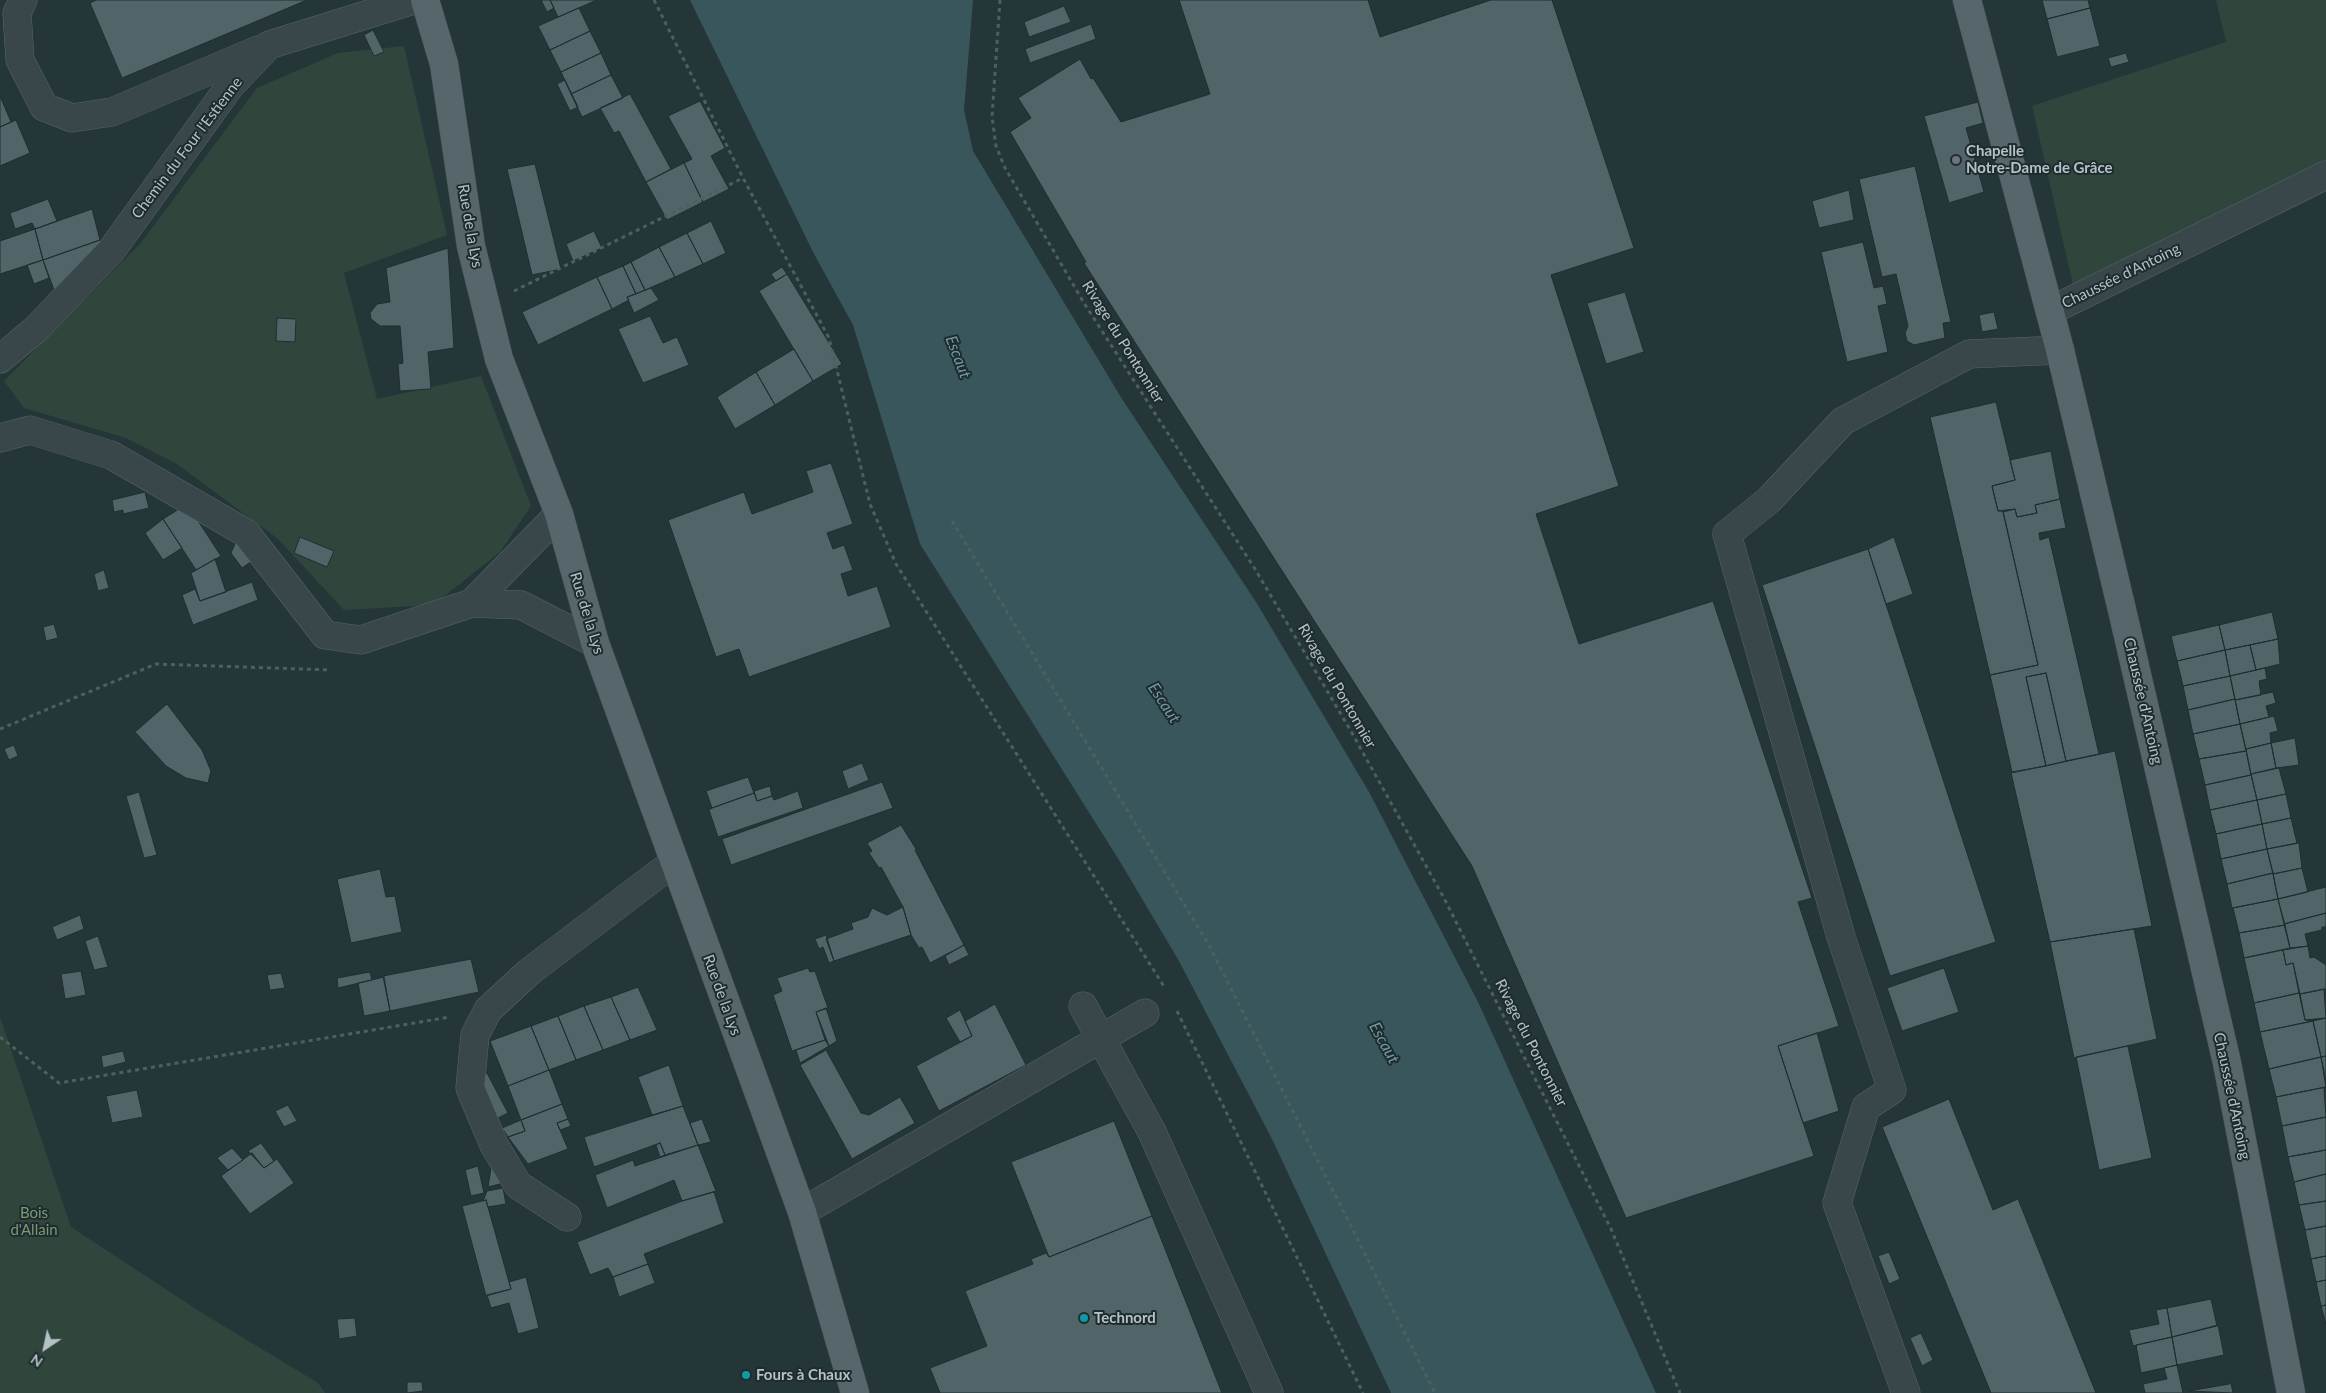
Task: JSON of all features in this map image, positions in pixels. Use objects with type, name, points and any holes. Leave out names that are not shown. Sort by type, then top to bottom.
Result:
[{"type":"main road","name":"Rue de la Lys","points":[[425,0],[444,64],[471,246],[499,359],[559,514],[595,643],[802,1212],[855,1393]]},
{"type":"main road","points":[[1967,0],[2050,312]]},
{"type":"main road","name":"Chaussée d'Antoing","points":[[2050,312],[2227,1063],[2292,1393]]},
{"type":"street","points":[[23,0],[17,14],[20,60],[44,107],[72,118],[112,112],[270,45]]},
{"type":"street","name":"Chemin du Four l'Estienne","points":[[0,359],[35,330],[111,250],[230,86],[270,45],[414,0]]},
{"type":"street","name":"Chaussée d'Antoing","points":[[2050,312],[2326,175]]},
{"type":"street","points":[[1906,1393],[1837,1203],[1866,1107],[1892,1090],[1841,936],[1727,534],[1769,500],[1843,421],[1969,354],[2060,350]]},
{"type":"street","points":[[0,438],[30,430],[111,455],[246,533],[325,635],[361,640],[472,603],[521,605],[595,643]]},
{"type":"street","points":[[472,603],[559,514]]},
{"type":"street","points":[[566,1217],[518,1185],[494,1145],[470,1088],[475,1035],[488,1010],[529,972],[674,862]]},
{"type":"street","points":[[1083,1006],[1152,1132],[1269,1393]]},
{"type":"street","points":[[802,1212],[1145,1013]]},
{"type":"path","points":[[654,0],[742,178],[829,338],[870,504],[896,564],[1170,996]]},
{"type":"path","name":"Rivage du Pontonnier","points":[[1000,0],[992,117],[996,146],[1005,168],[1094,318],[1255,569],[1352,733],[1444,898],[1610,1229],[1680,1393]]},
{"type":"path","points":[[486,305],[742,178]]},
{"type":"path","points":[[952,521],[1210,946],[1435,1393]]},
{"type":"path","points":[[0,729],[156,664],[334,670],[361,640]]},
{"type":"path","points":[[1174,1005],[1363,1393]]},
{"type":"path","points":[[0,1036],[59,1084],[488,1010]]},
{"type":"green space","points":[[2216,0],[2326,0],[2326,175],[2076,298],[2032,106],[2226,42]]},
{"type":"green space","points":[[404,46],[447,235],[344,273],[377,399],[481,376],[531,506],[500,552],[433,605],[344,610],[278,539],[177,464],[126,438],[24,408],[4,381],[140,244],[257,88],[338,53]]},
{"type":"green space","name":"Bois d'Allain","points":[[0,1017],[71,1227],[199,1311],[318,1383],[325,1393],[0,1393]]},
{"type":"water","name":"Escaut","points":[[690,0],[973,0],[964,110],[973,151],[1122,399],[1256,602],[1369,792],[1478,1002],[1656,1393],[1391,1393],[1272,1139],[1179,961],[1119,860],[920,544],[853,325],[813,252]]},
{"type":"building","points":[[96,0],[307,0],[122,78],[90,3]]},
{"type":"building","points":[[541,0],[550,0],[554,8],[547,12]]},
{"type":"building","points":[[550,0],[597,0],[558,17]]},
{"type":"building","points":[[1179,0],[1368,0],[1380,37],[1491,0],[1552,0],[1634,248],[1551,275],[1619,486],[1536,514],[1579,644],[1713,601],[1812,898],[1798,902],[1839,1026],[1778,1046],[1814,1156],[1626,1218],[1472,866],[1084,263],[1086,262],[1010,132],[1031,118],[1018,98],[1080,59],[1091,79],[1093,78],[1121,122],[1210,94]]},
{"type":"building","points":[[2042,0],[2088,0],[2090,8],[2047,19]]},
{"type":"building","points":[[1064,6],[1071,22],[1029,37],[1024,22]]},
{"type":"building","points":[[579,8],[590,31],[550,50],[538,26]]},
{"type":"building","points":[[2090,8],[2100,46],[2057,57],[2047,19]]},
{"type":"building","points":[[1091,24],[1096,39],[1030,63],[1025,49]]},
{"type":"building","points":[[373,30],[384,52],[374,56],[364,35]]},
{"type":"building","points":[[590,31],[601,53],[561,72],[550,50]]},
{"type":"building","points":[[601,53],[611,75],[571,94],[561,72]]},
{"type":"building","points":[[2126,53],[2129,62],[2111,67],[2108,58]]},
{"type":"building","points":[[611,75],[623,98],[582,117],[571,94]]},
{"type":"building","points":[[565,80],[578,107],[570,111],[557,84]]},
{"type":"building","points":[[630,94],[671,169],[646,182],[619,131],[614,133],[600,108]]},
{"type":"building","points":[[0,96],[11,122],[0,127]]},
{"type":"building","points":[[700,101],[725,148],[711,156],[729,189],[703,202],[684,163],[692,159],[668,116]]},
{"type":"building","name":"Chapelle Notre-Dame de Grâce","points":[[1978,102],[1983,123],[1966,128],[1984,192],[1949,203],[1924,116]]},
{"type":"building","points":[[16,120],[30,153],[0,166],[0,127]]},
{"type":"building","points":[[684,163],[703,202],[667,220],[646,182]]},
{"type":"building","points":[[535,164],[561,269],[532,275],[507,169]]},
{"type":"building","points":[[1915,166],[1951,322],[1943,323],[1945,338],[1914,345],[1907,341],[1905,333],[1908,326],[1896,274],[1882,277],[1859,179]]},
{"type":"building","points":[[1849,190],[1854,220],[1819,228],[1812,201]]},
{"type":"building","points":[[48,199],[57,221],[35,229],[32,223],[15,229],[10,213]]},
{"type":"building","points":[[92,209],[100,240],[43,260],[35,229]]},
{"type":"building","points":[[711,221],[726,253],[703,264],[687,233]]},
{"type":"building","points":[[35,229],[43,260],[0,274],[0,241]]},
{"type":"building","points":[[594,231],[602,248],[573,261],[566,244]]},
{"type":"building","points":[[687,233],[703,264],[675,277],[659,247]]},
{"type":"building","points":[[100,240],[102,245],[54,290],[43,260]]},
{"type":"building","points":[[1863,242],[1874,288],[1883,286],[1887,304],[1878,306],[1888,352],[1847,362],[1821,252]]},
{"type":"building","points":[[659,247],[675,277],[645,290],[631,262]]},
{"type":"building","points":[[448,248],[454,348],[428,352],[431,389],[400,391],[398,364],[403,363],[400,326],[380,326],[371,319],[370,313],[377,304],[390,302],[386,268]]},
{"type":"building","points":[[43,260],[49,278],[34,284],[27,265]]},
{"type":"building","points":[[631,262],[645,290],[636,294],[623,266]]},
{"type":"building","points":[[623,266],[636,294],[627,297],[629,300],[612,309],[597,277]]},
{"type":"building","points":[[782,267],[787,274],[776,281],[771,274]]},
{"type":"building","points":[[787,274],[842,364],[813,381],[759,291]]},
{"type":"building","points":[[597,277],[612,309],[538,345],[522,312]]},
{"type":"building","points":[[651,288],[659,300],[634,313],[627,297]]},
{"type":"building","points":[[1625,292],[1644,352],[1606,364],[1587,303]]},
{"type":"building","points":[[1994,312],[1998,329],[1982,332],[1979,315]]},
{"type":"building","points":[[650,316],[663,343],[677,337],[689,365],[643,383],[618,329]]},
{"type":"building","points":[[277,318],[296,319],[295,342],[276,341]]},
{"type":"building","points":[[794,349],[813,381],[775,405],[756,372]]},
{"type":"building","points":[[756,372],[775,405],[735,429],[717,397]]},
{"type":"building","points":[[1996,402],[2015,480],[1992,486],[1998,511],[2003,511],[2038,665],[1990,675],[1930,417]]},
{"type":"building","points":[[2051,451],[2060,499],[2035,505],[2037,513],[2017,517],[2015,509],[1998,511],[1992,486],[2015,480],[2010,460]]},
{"type":"building","points":[[831,463],[853,524],[827,533],[833,549],[844,545],[853,570],[841,574],[848,596],[877,586],[891,627],[749,677],[739,649],[716,657],[668,520],[744,492],[752,514],[813,492],[806,471]]},
{"type":"building","points":[[145,492],[149,508],[123,514],[123,510],[114,512],[112,500]]},
{"type":"building","points":[[2060,499],[2066,528],[2039,533],[2040,540],[2049,537],[2099,754],[2066,761],[2046,673],[2026,677],[2046,766],[2012,772],[1990,675],[2038,665],[2003,512],[2015,509],[2017,517],[2037,513],[2035,505]]},
{"type":"building","points":[[187,504],[221,556],[196,570],[163,519]]},
{"type":"building","points":[[163,519],[182,548],[163,560],[145,533]]},
{"type":"building","points":[[300,537],[334,551],[327,567],[294,553]]},
{"type":"building","points":[[1894,537],[1913,594],[1886,604],[1868,549]]},
{"type":"building","points":[[237,539],[252,561],[242,568],[231,553]]},
{"type":"building","points":[[1868,549],[1996,942],[1890,976],[1762,585]]},
{"type":"building","points":[[215,559],[226,592],[200,601],[191,573]]},
{"type":"building","points":[[104,570],[109,588],[98,591],[94,574]]},
{"type":"building","points":[[252,582],[258,600],[193,625],[182,595],[195,589],[200,601]]},
{"type":"building","points":[[2272,612],[2278,639],[2225,650],[2219,625]]},
{"type":"building","points":[[54,624],[58,638],[46,641],[43,627]]},
{"type":"building","points":[[2219,625],[2225,650],[2177,661],[2171,636]]},
{"type":"building","points":[[2278,639],[2280,664],[2256,670],[2250,645]]},
{"type":"building","points":[[2250,645],[2256,670],[2230,676],[2225,650]]},
{"type":"building","points":[[2225,650],[2230,676],[2183,686],[2177,661]]},
{"type":"building","points":[[2265,668],[2267,679],[2259,681],[2261,695],[2235,700],[2230,676]]},
{"type":"building","points":[[2046,673],[2066,761],[2046,766],[2026,677]]},
{"type":"building","points":[[2230,676],[2235,699],[2188,710],[2183,686]]},
{"type":"building","points":[[2273,692],[2276,703],[2266,706],[2269,717],[2240,724],[2235,700]]},
{"type":"building","points":[[2235,699],[2240,724],[2193,734],[2188,710]]},
{"type":"building","points":[[167,704],[202,750],[211,771],[208,783],[186,778],[166,766],[135,732]]},
{"type":"building","points":[[2274,716],[2278,731],[2270,733],[2271,743],[2246,749],[2240,724]]},
{"type":"building","points":[[2240,724],[2246,751],[2199,759],[2193,734]]},
{"type":"building","points":[[2295,738],[2299,765],[2276,768],[2271,743]]},
{"type":"building","points":[[2271,743],[2276,768],[2251,774],[2246,749]]},
{"type":"building","points":[[14,745],[18,756],[9,760],[4,749]]},
{"type":"building","points":[[2115,751],[2152,926],[2050,942],[2011,773]]},
{"type":"building","points":[[2246,751],[2251,775],[2205,785],[2199,759]]},
{"type":"building","points":[[862,763],[869,780],[848,789],[842,771]]},
{"type":"building","points":[[2279,768],[2286,794],[2257,800],[2251,774]]},
{"type":"building","points":[[2251,775],[2257,800],[2210,810],[2205,785]]},
{"type":"building","points":[[748,777],[754,793],[712,808],[706,791]]},
{"type":"building","points":[[882,782],[893,808],[731,865],[722,839]]},
{"type":"building","points":[[770,786],[772,796],[757,801],[754,791]]},
{"type":"building","points":[[798,791],[803,808],[718,837],[709,810],[712,808],[754,793],[757,801],[772,796],[774,800]]},
{"type":"building","points":[[139,792],[157,855],[144,858],[126,796]]},
{"type":"building","points":[[2286,794],[2291,818],[2262,824],[2257,800]]},
{"type":"building","points":[[2257,800],[2262,824],[2216,834],[2210,810]]},
{"type":"building","points":[[2291,818],[2297,843],[2267,849],[2262,824]]},
{"type":"building","points":[[2262,824],[2267,849],[2221,859],[2216,834]]},
{"type":"building","points":[[901,825],[916,849],[964,945],[930,963],[922,947],[919,948],[911,935],[903,907],[881,867],[879,868],[869,853],[872,851],[867,843]]},
{"type":"building","points":[[2299,843],[2302,868],[2273,874],[2267,849]]},
{"type":"building","points":[[2267,849],[2273,873],[2227,884],[2221,859]]},
{"type":"building","points":[[2302,868],[2308,892],[2278,899],[2273,874]]},
{"type":"building","points":[[380,869],[386,897],[395,896],[402,932],[351,943],[337,879]]},
{"type":"building","points":[[2273,873],[2278,899],[2232,908],[2227,884]]},
{"type":"building","points":[[2326,887],[2326,913],[2284,924],[2278,899]]},
{"type":"building","points":[[2278,899],[2285,925],[2239,933],[2233,908]]},
{"type":"building","points":[[903,907],[911,935],[834,961],[826,939],[853,929],[851,923],[868,917],[872,908],[887,915]]},
{"type":"building","points":[[2326,913],[2326,927],[2322,927],[2322,930],[2305,934],[2308,946],[2290,948],[2284,924]]},
{"type":"building","points":[[80,915],[84,929],[57,940],[52,927]]},
{"type":"building","points":[[2285,925],[2290,948],[2244,958],[2239,933]]},
{"type":"building","points":[[2134,929],[2157,1039],[2074,1058],[2050,942]]},
{"type":"building","points":[[826,935],[834,961],[829,963],[823,947],[819,949],[815,939]]},
{"type":"building","points":[[98,936],[108,967],[94,970],[85,941]]},
{"type":"building","points":[[964,945],[969,955],[949,965],[945,956]]},
{"type":"building","points":[[2308,946],[2310,958],[2314,957],[2326,965],[2326,989],[2300,994],[2293,963],[2286,965],[2283,950]]},
{"type":"building","points":[[2283,950],[2286,965],[2293,963],[2299,993],[2254,1003],[2244,958]]},
{"type":"building","points":[[471,959],[479,992],[390,1011],[383,976]]},
{"type":"building","points":[[808,968],[810,972],[815,971],[828,1008],[816,1012],[825,1040],[792,1051],[773,995],[782,991],[777,978]]},
{"type":"building","points":[[1944,968],[1959,1012],[1902,1031],[1887,988]]},
{"type":"building","points":[[81,971],[86,995],[65,999],[61,974]]},
{"type":"building","points":[[370,972],[372,980],[338,988],[337,978]]},
{"type":"building","points":[[281,973],[285,988],[270,990],[267,975]]},
{"type":"building","points":[[384,977],[390,1011],[364,1016],[358,983]]},
{"type":"building","points":[[638,987],[657,1030],[630,1040],[611,997]]},
{"type":"building","points":[[2324,989],[2326,1018],[2305,1020],[2300,994]]},
{"type":"building","points":[[2299,993],[2305,1020],[2313,1021],[2260,1032],[2254,1003]]},
{"type":"building","points":[[611,997],[630,1040],[603,1050],[584,1006]]},
{"type":"building","points":[[995,1004],[1026,1065],[939,1111],[916,1066],[972,1036],[965,1021]]},
{"type":"building","points":[[584,1006],[603,1050],[576,1060],[558,1016]]},
{"type":"building","points":[[826,1008],[837,1041],[829,1046],[816,1012]]},
{"type":"building","points":[[960,1010],[972,1036],[960,1042],[946,1018]]},
{"type":"building","points":[[558,1016],[576,1060],[549,1070],[531,1026]]},
{"type":"building","points":[[2326,1018],[2326,1056],[2321,1057],[2313,1021]]},
{"type":"building","points":[[2313,1021],[2321,1057],[2269,1069],[2260,1032]]},
{"type":"building","points":[[531,1026],[549,1070],[508,1086],[490,1041]]},
{"type":"building","points":[[1817,1033],[1839,1111],[1803,1123],[1778,1046]]},
{"type":"building","points":[[825,1040],[829,1046],[800,1063],[796,1050]]},
{"type":"building","points":[[2128,1046],[2152,1158],[2099,1170],[2076,1057]]},
{"type":"building","points":[[826,1050],[861,1113],[869,1115],[900,1097],[915,1123],[852,1159],[800,1065]]},
{"type":"building","points":[[123,1051],[126,1062],[103,1068],[101,1056]]},
{"type":"building","points":[[2326,1056],[2326,1081],[2321,1057]]},
{"type":"building","points":[[2321,1057],[2326,1087],[2276,1097],[2269,1069]]},
{"type":"building","points":[[669,1065],[683,1106],[652,1115],[638,1077]]},
{"type":"building","points":[[549,1070],[562,1104],[521,1120],[508,1086]]},
{"type":"building","points":[[487,1073],[508,1113],[496,1119],[480,1092],[481,1075]]},
{"type":"building","points":[[2326,1087],[2324,1088],[2326,1117],[2282,1126],[2276,1097]]},
{"type":"building","points":[[137,1090],[143,1117],[112,1123],[106,1096]]},
{"type":"building","points":[[1949,1099],[1993,1210],[2018,1199],[2096,1393],[1991,1393],[1882,1127]]},
{"type":"building","points":[[562,1104],[568,1119],[557,1123],[568,1149],[528,1164],[508,1137],[525,1131],[521,1120]]},
{"type":"building","points":[[288,1105],[297,1121],[284,1127],[275,1111]]},
{"type":"building","points":[[683,1106],[698,1145],[665,1155],[660,1143],[594,1167],[584,1137]]},
{"type":"building","points":[[2326,1117],[2326,1150],[2288,1157],[2282,1126]]},
{"type":"building","points":[[568,1119],[571,1126],[560,1130],[557,1123]]},
{"type":"building","points":[[702,1119],[711,1142],[698,1145],[690,1123]]},
{"type":"building","points":[[521,1120],[525,1131],[508,1137],[502,1128]]},
{"type":"building","points":[[1114,1121],[1152,1216],[1049,1257],[1011,1162]]},
{"type":"building","points":[[261,1143],[274,1161],[264,1168],[248,1151]]},
{"type":"building","points":[[660,1143],[665,1155],[660,1157],[656,1145]]},
{"type":"building","points":[[698,1145],[716,1191],[682,1201],[674,1180],[607,1208],[595,1175],[633,1160],[635,1166]]},
{"type":"building","points":[[232,1148],[243,1160],[228,1170],[217,1158]]},
{"type":"building","points":[[2326,1150],[2326,1174],[2294,1182],[2288,1157]]},
{"type":"building","points":[[252,1153],[264,1168],[277,1159],[294,1183],[250,1214],[221,1176]]},
{"type":"building","points":[[492,1162],[506,1175],[500,1184],[488,1187]]},
{"type":"building","points":[[478,1166],[484,1193],[471,1196],[465,1170]]},
{"type":"building","points":[[2326,1174],[2326,1201],[2299,1205],[2294,1182]]},
{"type":"building","points":[[503,1188],[506,1204],[488,1207],[486,1200],[483,1201],[487,1191]]},
{"type":"building","points":[[714,1192],[724,1223],[644,1254],[648,1264],[613,1277],[608,1268],[590,1275],[577,1242],[682,1201]]},
{"type":"building","points":[[486,1200],[511,1289],[486,1296],[462,1206]]},
{"type":"building","points":[[2326,1201],[2326,1226],[2305,1230],[2299,1205]]},
{"type":"building","name":"Technord","points":[[1152,1216],[1222,1393],[940,1393],[930,1368],[987,1346],[965,1291],[1033,1264],[1031,1259],[1046,1253],[1049,1257]]},
{"type":"building","points":[[2326,1226],[2326,1256],[2311,1259],[2305,1230]]},
{"type":"building","points":[[1889,1252],[1900,1279],[1889,1284],[1878,1256]]},
{"type":"building","points":[[2326,1256],[2326,1280],[2316,1282],[2311,1259]]},
{"type":"building","points":[[648,1264],[655,1283],[619,1297],[613,1277]]},
{"type":"building","points":[[526,1277],[539,1328],[518,1334],[509,1303],[491,1308],[487,1295],[511,1289],[509,1282]]},
{"type":"building","points":[[2326,1280],[2326,1305],[2321,1306],[2316,1282]]},
{"type":"building","points":[[2211,1299],[2217,1326],[2172,1337],[2167,1308]]},
{"type":"building","points":[[2326,1305],[2326,1324],[2321,1306]]},
{"type":"building","points":[[2167,1308],[2172,1337],[2133,1346],[2129,1330],[2159,1324],[2156,1310]]},
{"type":"building","points":[[355,1318],[357,1336],[339,1339],[337,1319]]},
{"type":"building","points":[[2218,1325],[2224,1355],[2177,1365],[2172,1337]]},
{"type":"building","points":[[1921,1333],[1933,1360],[1922,1366],[1910,1338]]},
{"type":"building","points":[[2172,1337],[2177,1365],[2141,1373],[2136,1345]]},
{"type":"building","points":[[2177,1365],[2183,1393],[2145,1393],[2143,1384],[2167,1379],[2164,1368]]},
{"type":"building","points":[[407,1382],[422,1382],[423,1391],[407,1393]]},
{"type":"building","points":[[2231,1383],[2233,1393],[2189,1391],[2229,1384]]},
{"type":"place","name":"Chapelle Notre-Dame de Grâce","points":[[1956,160]]},
{"type":"place","name":"Technord","points":[[1084,1318]]},
{"type":"place","name":"Fours à Chaux","points":[[746,1375]]}]
